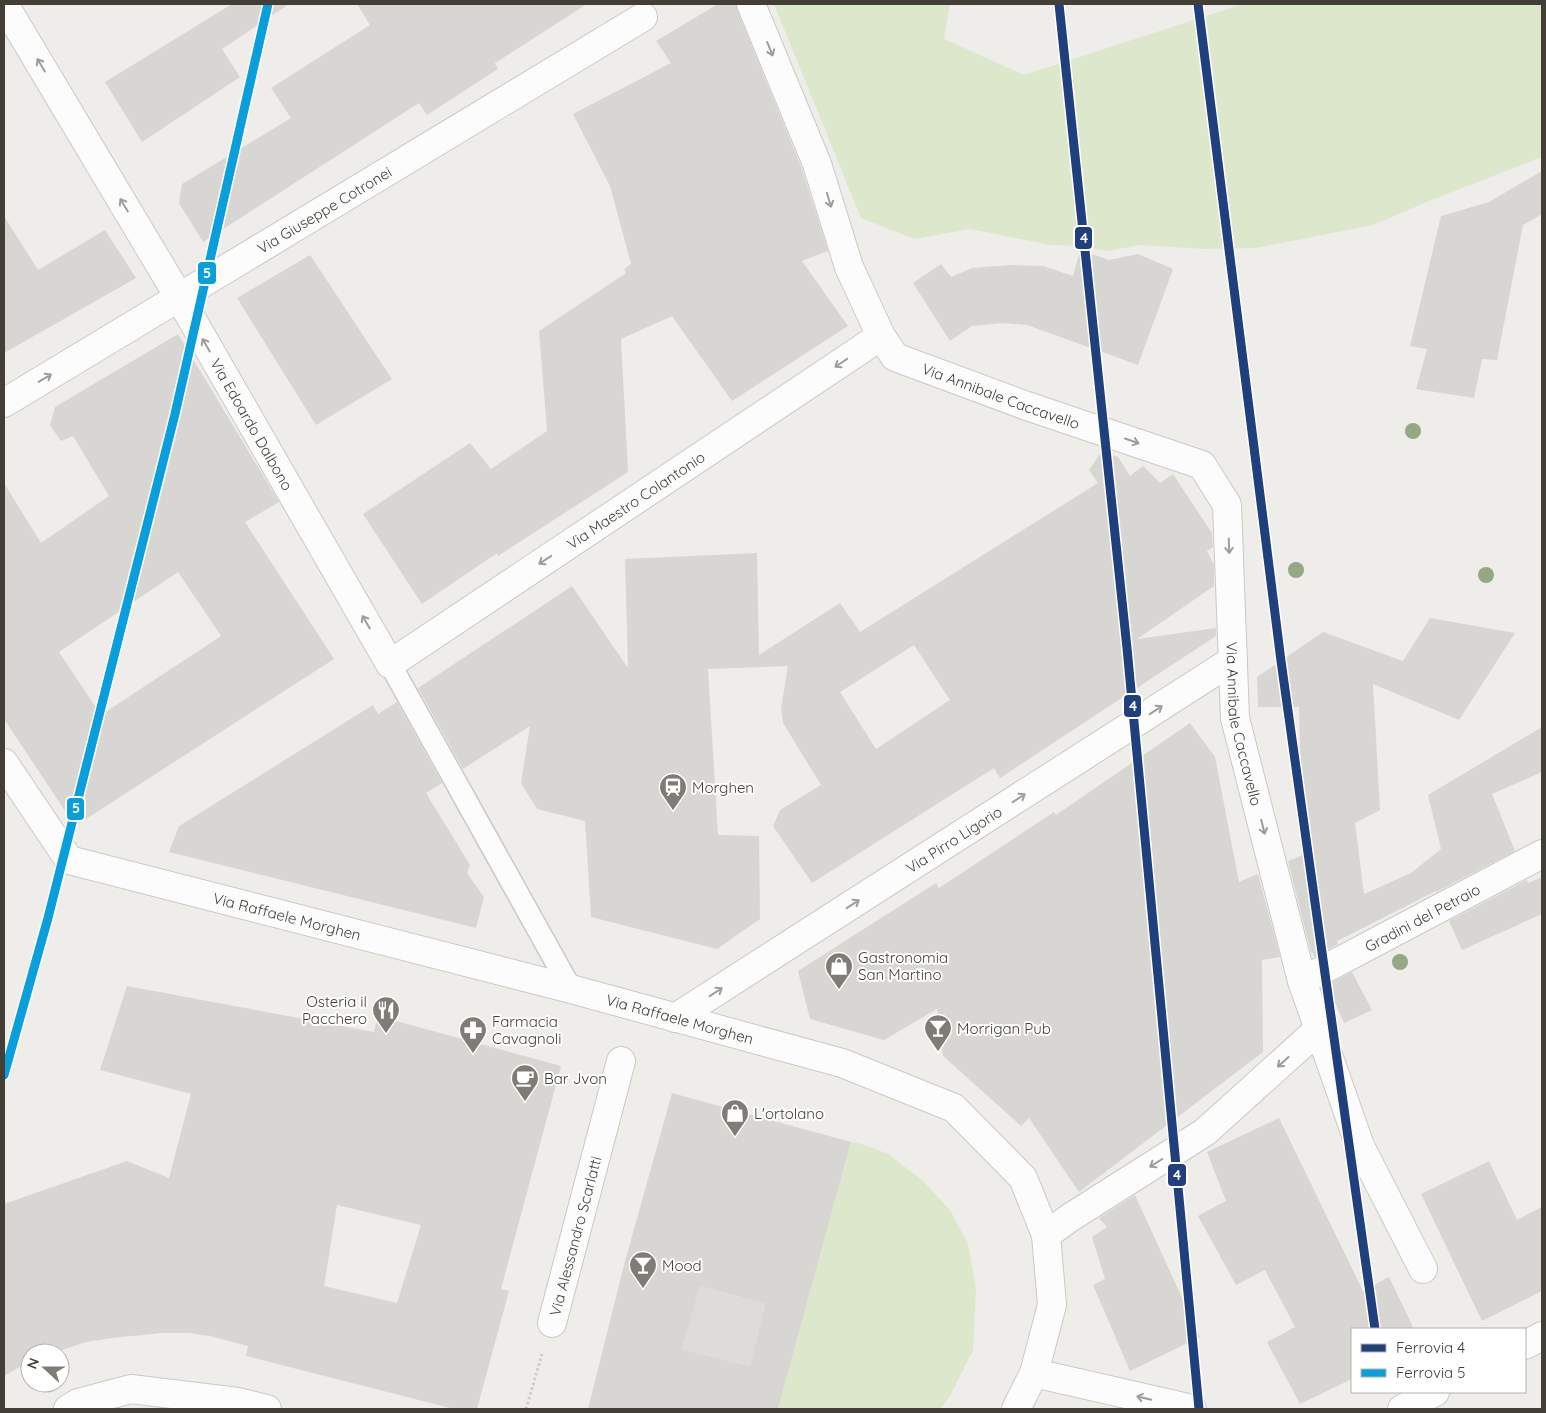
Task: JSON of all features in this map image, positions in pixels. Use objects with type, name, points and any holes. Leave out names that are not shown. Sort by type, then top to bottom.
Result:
[{"type":"street","name":"Via Edoardo Dalbono","points":[[4,4],[179,297],[390,664]]},
{"type":"street","name":"Via Annibale Caccavello","points":[[751,4],[817,164],[849,267],[881,336],[895,357],[1028,406],[1202,465],[1227,505],[1235,718],[1302,982],[1360,1146],[1423,1269]]},
{"type":"street","name":"Via Giuseppe Cotronei","points":[[4,403],[643,17]]},
{"type":"street","name":"Via Maestro Colantonio","points":[[390,664],[881,336]]},
{"type":"street","name":"Via Pirro Ligorio","points":[[675,1018],[1233,660]]},
{"type":"street","name":"Via Raffaele Morghen","points":[[4,763],[69,860],[571,989],[842,1063],[954,1108],[1024,1178],[1046,1235],[1052,1305],[1034,1373],[1016,1409]]},
{"type":"street","name":"Gradini del Petraio","points":[[1302,982],[1542,854]]},
{"type":"street","points":[[1046,1235],[1205,1132],[1319,1029]]},
{"type":"street","name":"Via Alessandro Scarlatti","points":[[552,1323],[621,1061]]},
{"type":"street","points":[[1526,1344],[1542,1336]]},
{"type":"street","points":[[1034,1373],[1192,1409]]},
{"type":"street","points":[[68,1409],[78,1403],[131,1389],[238,1402],[267,1409]]},
{"type":"street","points":[[1402,1409],[1433,1393]]},
{"type":"lane","points":[[390,664],[571,989]]},
{"type":"path","name":"Via Alessandro Scarlatti","points":[[526,1409],[552,1323]]},
{"type":"green space","points":[[774,4],[950,4],[944,39],[1024,75],[1243,4],[1542,4],[1542,157],[1373,225],[1256,248],[1204,249],[1141,245],[1107,251],[1079,246],[1050,245],[970,229],[914,239],[861,218]]},
{"type":"green space","points":[[851,1142],[888,1154],[922,1180],[950,1210],[968,1244],[976,1289],[973,1350],[950,1396],[940,1409],[778,1409]]},
{"type":"shaded area","points":[[700,1286],[765,1304],[750,1366],[682,1349]]},
{"type":"building","points":[[232,4],[289,4],[222,49],[240,77],[142,142],[105,82]]},
{"type":"building","points":[[357,4],[587,4],[495,63],[498,69],[427,115],[419,103],[203,242],[179,203],[182,184],[291,118],[271,88],[370,25]]},
{"type":"building","points":[[718,4],[736,4],[802,169],[828,251],[802,261],[848,326],[732,401],[672,316],[621,339],[628,472],[498,556],[497,553],[422,604],[363,514],[470,443],[491,469],[547,431],[539,331],[626,273],[624,269],[631,264],[610,186],[573,114],[671,63],[656,41]]},
{"type":"building","points":[[1542,171],[1542,214],[1523,225],[1497,360],[1482,359],[1474,398],[1416,389],[1427,349],[1410,346],[1441,216],[1489,202]]},
{"type":"building","points":[[4,216],[38,270],[105,230],[136,278],[4,353]]},
{"type":"building","points":[[1080,250],[1109,260],[1138,254],[1173,269],[1138,365],[1027,325],[1002,323],[972,326],[950,341],[913,283],[941,264],[951,277],[972,268],[1011,265],[1043,266],[1073,276]]},
{"type":"building","points":[[310,255],[392,379],[316,425],[237,298]]},
{"type":"building","points":[[178,334],[279,502],[245,522],[334,659],[75,826],[4,719],[4,483],[41,543],[109,496],[73,436],[61,441],[50,425],[55,407]],"holes":[[[178,572],[221,636],[101,715],[59,652]]]},
{"type":"building","points":[[1102,451],[1118,457],[1130,476],[1143,466],[1160,483],[1173,474],[1212,533],[1213,547],[1207,551],[1214,565],[1214,586],[1137,639],[1216,628],[1216,636],[1000,778],[994,768],[812,883],[773,826],[780,810],[821,785],[783,723],[781,709],[788,666],[708,669],[718,835],[759,836],[760,919],[717,949],[591,917],[585,821],[537,809],[521,783],[530,726],[463,769],[418,688],[572,586],[628,668],[625,559],[757,553],[759,655],[840,603],[860,632],[1098,483],[1089,470]],"holes":[[[914,645],[950,700],[876,749],[840,692]]]},
{"type":"building","points":[[1430,618],[1515,633],[1459,720],[1373,684],[1380,810],[1355,823],[1364,894],[1411,873],[1441,849],[1428,795],[1542,727],[1542,772],[1492,794],[1515,851],[1337,941],[1338,944],[1314,957],[1313,953],[1311,953],[1288,861],[1303,855],[1299,707],[1258,707],[1257,677],[1323,632],[1403,661]]},
{"type":"building","points":[[397,702],[442,783],[426,793],[470,865],[467,873],[484,897],[476,928],[169,852],[179,826],[373,705],[378,714]]},
{"type":"building","points":[[1190,723],[1215,757],[1239,882],[1258,874],[1280,957],[1262,960],[1263,1052],[1079,1192],[1029,1118],[1021,1126],[943,1056],[937,1009],[884,1040],[810,1019],[798,971],[936,883],[939,888],[1054,812],[1056,815]]},
{"type":"building","points":[[1542,877],[1542,914],[1462,950],[1449,921],[1527,880],[1528,883]]},
{"type":"building","points":[[1352,972],[1372,1010],[1344,1023],[1327,985]]},
{"type":"building","points":[[127,986],[374,1032],[378,1016],[561,1066],[501,1289],[509,1291],[477,1409],[454,1409],[246,1356],[248,1346],[210,1336],[189,1333],[162,1333],[112,1338],[86,1342],[70,1347],[70,1343],[20,1343],[20,1367],[4,1376],[4,1204],[127,1161],[169,1178],[191,1094],[100,1070]],"holes":[[[337,1205],[421,1225],[397,1303],[324,1286]]]},
{"type":"building","points":[[672,1093],[851,1142],[778,1409],[588,1409],[624,1265]],"holes":[[[700,1286],[765,1304],[750,1366],[682,1349]]]},
{"type":"building","points":[[1279,1118],[1363,1291],[1389,1277],[1414,1328],[1351,1328],[1351,1379],[1300,1404],[1267,1342],[1295,1327],[1265,1270],[1236,1285],[1198,1216],[1226,1201],[1207,1152]]},
{"type":"building","points":[[1489,1161],[1517,1220],[1542,1207],[1542,1291],[1482,1321],[1421,1194]]},
{"type":"building","points":[[1135,1195],[1200,1337],[1130,1371],[1093,1285],[1105,1279],[1092,1237],[1107,1227],[1099,1218]]},
{"type":"rail line","name":"5","points":[[4,1075],[48,918],[175,414],[268,4]]},
{"type":"rail line","name":"4","points":[[1059,4],[1127,648],[1199,1409]]},
{"type":"rail line","name":"4","points":[[1198,4],[1281,661],[1375,1328]]},
{"type":"place","name":"Morghen","points":[[673,811]]},
{"type":"place","name":"Gastronomia San Martino","points":[[839,990]]},
{"type":"place","name":"Osteria il Pacchero","points":[[386,1034]]},
{"type":"place","name":"Morrigan Pub","points":[[938,1052]]},
{"type":"place","name":"Farmacia Cavagnoli","points":[[473,1054]]},
{"type":"place","name":"Bar Jvon","points":[[525,1102]]},
{"type":"place","name":"L'ortolano","points":[[735,1137]]},
{"type":"place","name":"Mood","points":[[643,1289]]}]
